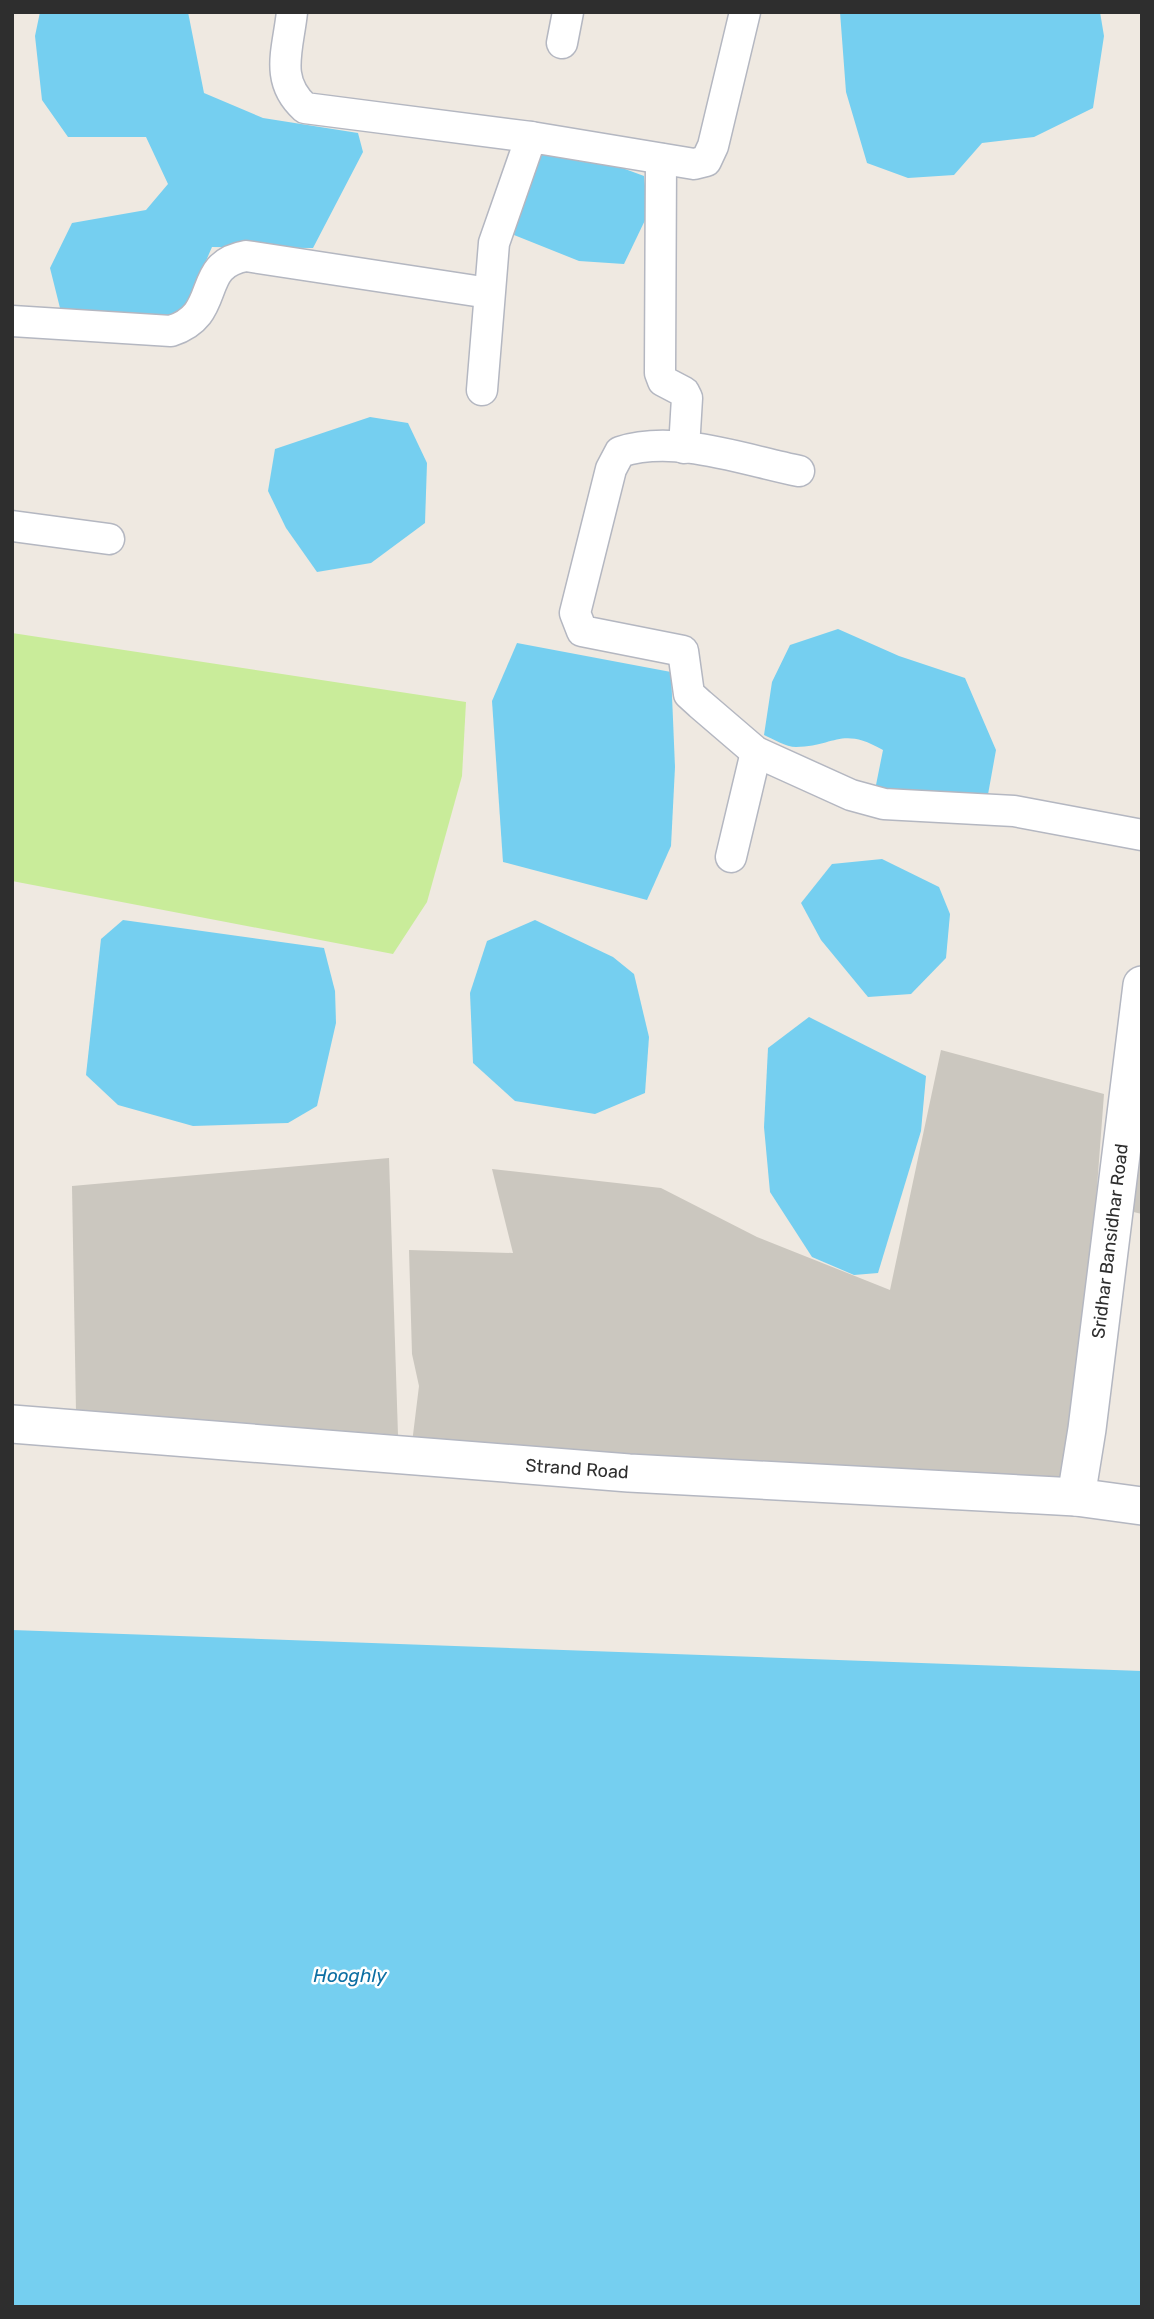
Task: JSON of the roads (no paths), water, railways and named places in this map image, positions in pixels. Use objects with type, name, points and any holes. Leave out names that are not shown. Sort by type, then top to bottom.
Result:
[{"type":"street","points":[[292,12],[284,76],[290,95],[305,108],[531,137],[694,164],[706,161],[713,146],[746,12]]},
{"type":"street","points":[[562,43],[568,12]]},
{"type":"street","points":[[482,390],[494,243],[531,137]]},
{"type":"street","points":[[662,159],[660,373],[663,381],[684,392],[687,398],[684,448]]},
{"type":"street","points":[[12,321],[171,331],[187,326],[198,316],[221,265],[229,259],[246,256],[489,293]]},
{"type":"street","points":[[799,471],[684,448],[636,446],[620,452],[611,469],[575,613],[582,631],[683,651],[690,694],[756,752],[851,795],[884,804],[1014,811],[1142,835]]},
{"type":"street","points":[[12,526],[109,539]]},
{"type":"street","points":[[731,857],[756,752]]},
{"type":"street","name":"Sridhar Bansidhar Road","points":[[1076,1497],[1087,1429],[1142,985]]},
{"type":"street","name":"Strand Road","points":[[12,1424],[629,1473],[1076,1497],[1142,1506]]},
{"type":"water","points":[[40,12],[188,12],[204,93],[263,118],[358,133],[363,152],[313,248],[212,247],[180,321],[60,308],[50,268],[72,223],[146,210],[168,184],[146,137],[68,137],[42,100],[35,36]]},
{"type":"water","points":[[840,12],[1100,12],[1104,36],[1093,108],[1034,137],[982,143],[954,175],[908,178],[867,163],[846,92]]},
{"type":"water","points":[[537,154],[606,162],[644,176],[648,214],[624,264],[579,261],[514,235],[523,182]]},
{"type":"water","points":[[370,417],[408,423],[427,463],[425,523],[371,563],[317,572],[286,528],[268,491],[275,449]]},
{"type":"water","points":[[838,629],[899,656],[965,678],[996,750],[987,800],[935,805],[888,820],[872,805],[883,750],[848,738],[792,747],[764,735],[772,682],[790,645]]},
{"type":"water","points":[[517,643],[671,672],[675,767],[671,846],[647,900],[503,862],[492,701]]},
{"type":"water","points":[[882,859],[939,887],[950,914],[946,958],[911,994],[868,997],[821,940],[801,903],[832,864]]},
{"type":"water","points":[[123,920],[324,948],[335,991],[336,1023],[317,1106],[288,1123],[193,1126],[118,1105],[86,1075],[101,939]]},
{"type":"water","points":[[535,920],[613,957],[634,974],[649,1037],[645,1093],[595,1114],[515,1101],[473,1063],[470,993],[487,941]]},
{"type":"water","points":[[809,1017],[926,1076],[921,1131],[878,1273],[854,1275],[812,1257],[770,1192],[764,1127],[768,1048]]},
{"type":"water","name":"Hooghly","points":[[12,1630],[1142,1671],[1142,2307],[12,2307]]}]
